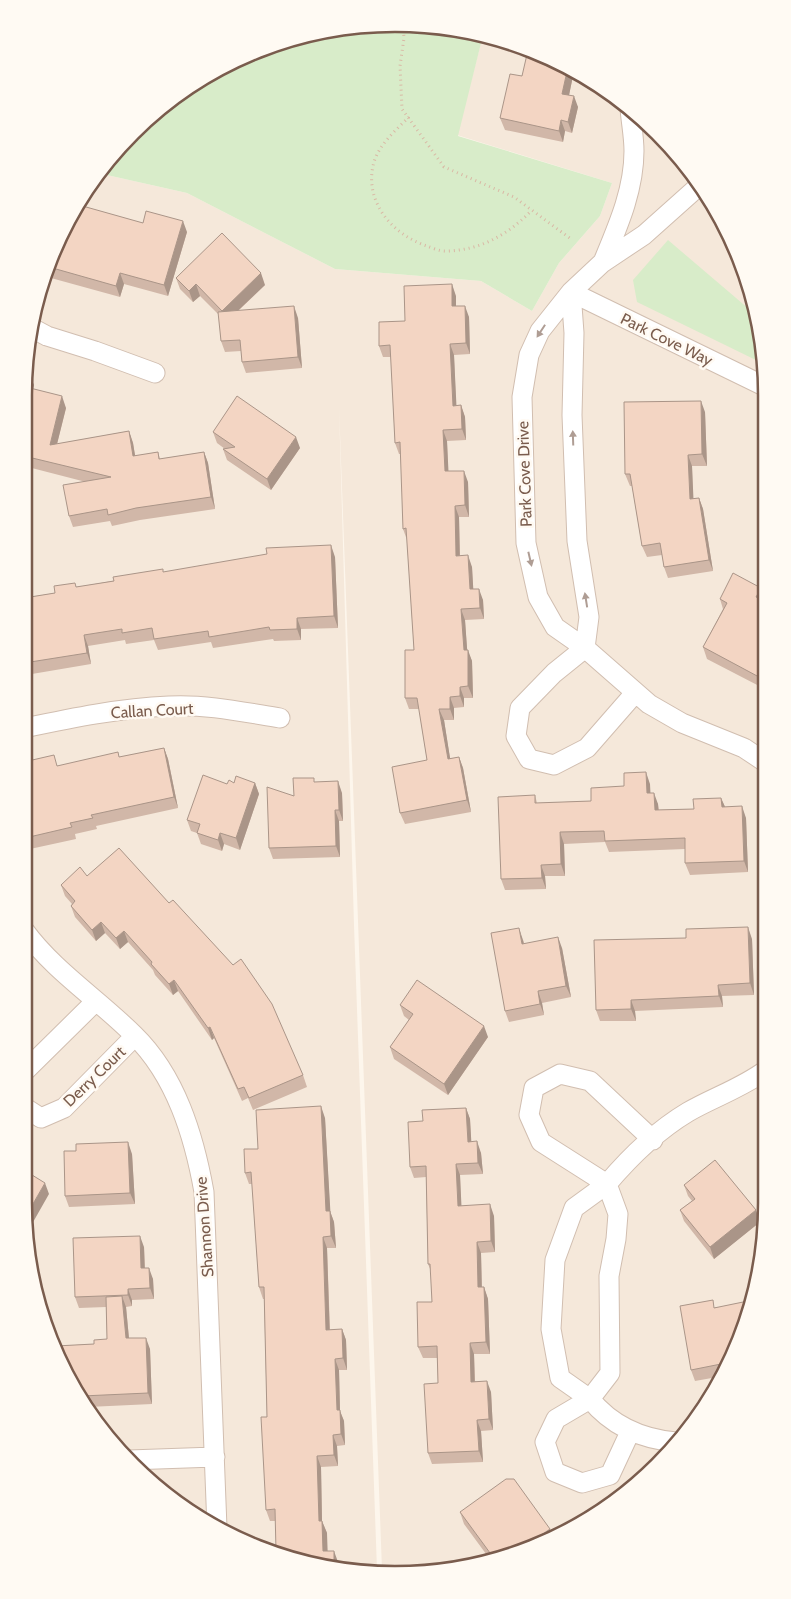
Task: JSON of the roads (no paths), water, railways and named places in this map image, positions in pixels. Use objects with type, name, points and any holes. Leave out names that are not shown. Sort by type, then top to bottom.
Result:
[{"type":"street","name":"Park Cove Drive","points":[[602,263],[621,220],[630,184],[634,151],[631,120]]},
{"type":"street","name":"Park Cove Drive","points":[[694,190],[644,234],[602,263],[571,292],[540,331],[528,355],[522,397],[526,543],[538,597],[555,628],[585,648],[648,704],[682,723],[744,748],[758,757]]},
{"type":"street","name":"Park Cove Way","points":[[571,292],[758,383]]},
{"type":"street","points":[[571,292],[574,343],[572,415],[577,541],[589,617],[585,648],[554,673],[520,708],[516,736],[529,759],[554,765],[587,748],[636,693]]},
{"type":"street","points":[[38,331],[155,373]]},
{"type":"street","name":"Callan Court","points":[[32,726],[116,710],[171,706],[226,709],[280,718]]},
{"type":"street","name":"Shannon Drive","points":[[32,939],[58,968],[135,1036],[162,1071],[179,1102],[197,1153],[204,1192],[217,1519]]},
{"type":"street","points":[[32,1064],[96,1001]]},
{"type":"street","name":"Derry Court","points":[[32,1112],[41,1118],[64,1108],[135,1036]]},
{"type":"street","points":[[630,1432],[610,1475],[582,1483],[555,1472],[545,1442],[556,1419],[590,1399],[610,1373],[609,1276],[616,1239],[618,1214],[607,1184],[540,1142],[528,1115],[534,1088],[560,1074],[590,1080],[653,1140]]},
{"type":"street","points":[[669,1441],[652,1440],[630,1432],[600,1411],[590,1399],[560,1378],[551,1329],[555,1260],[574,1208],[607,1184],[634,1155],[687,1113],[750,1082],[758,1076]]},
{"type":"street","points":[[139,1460],[214,1457]]}]
